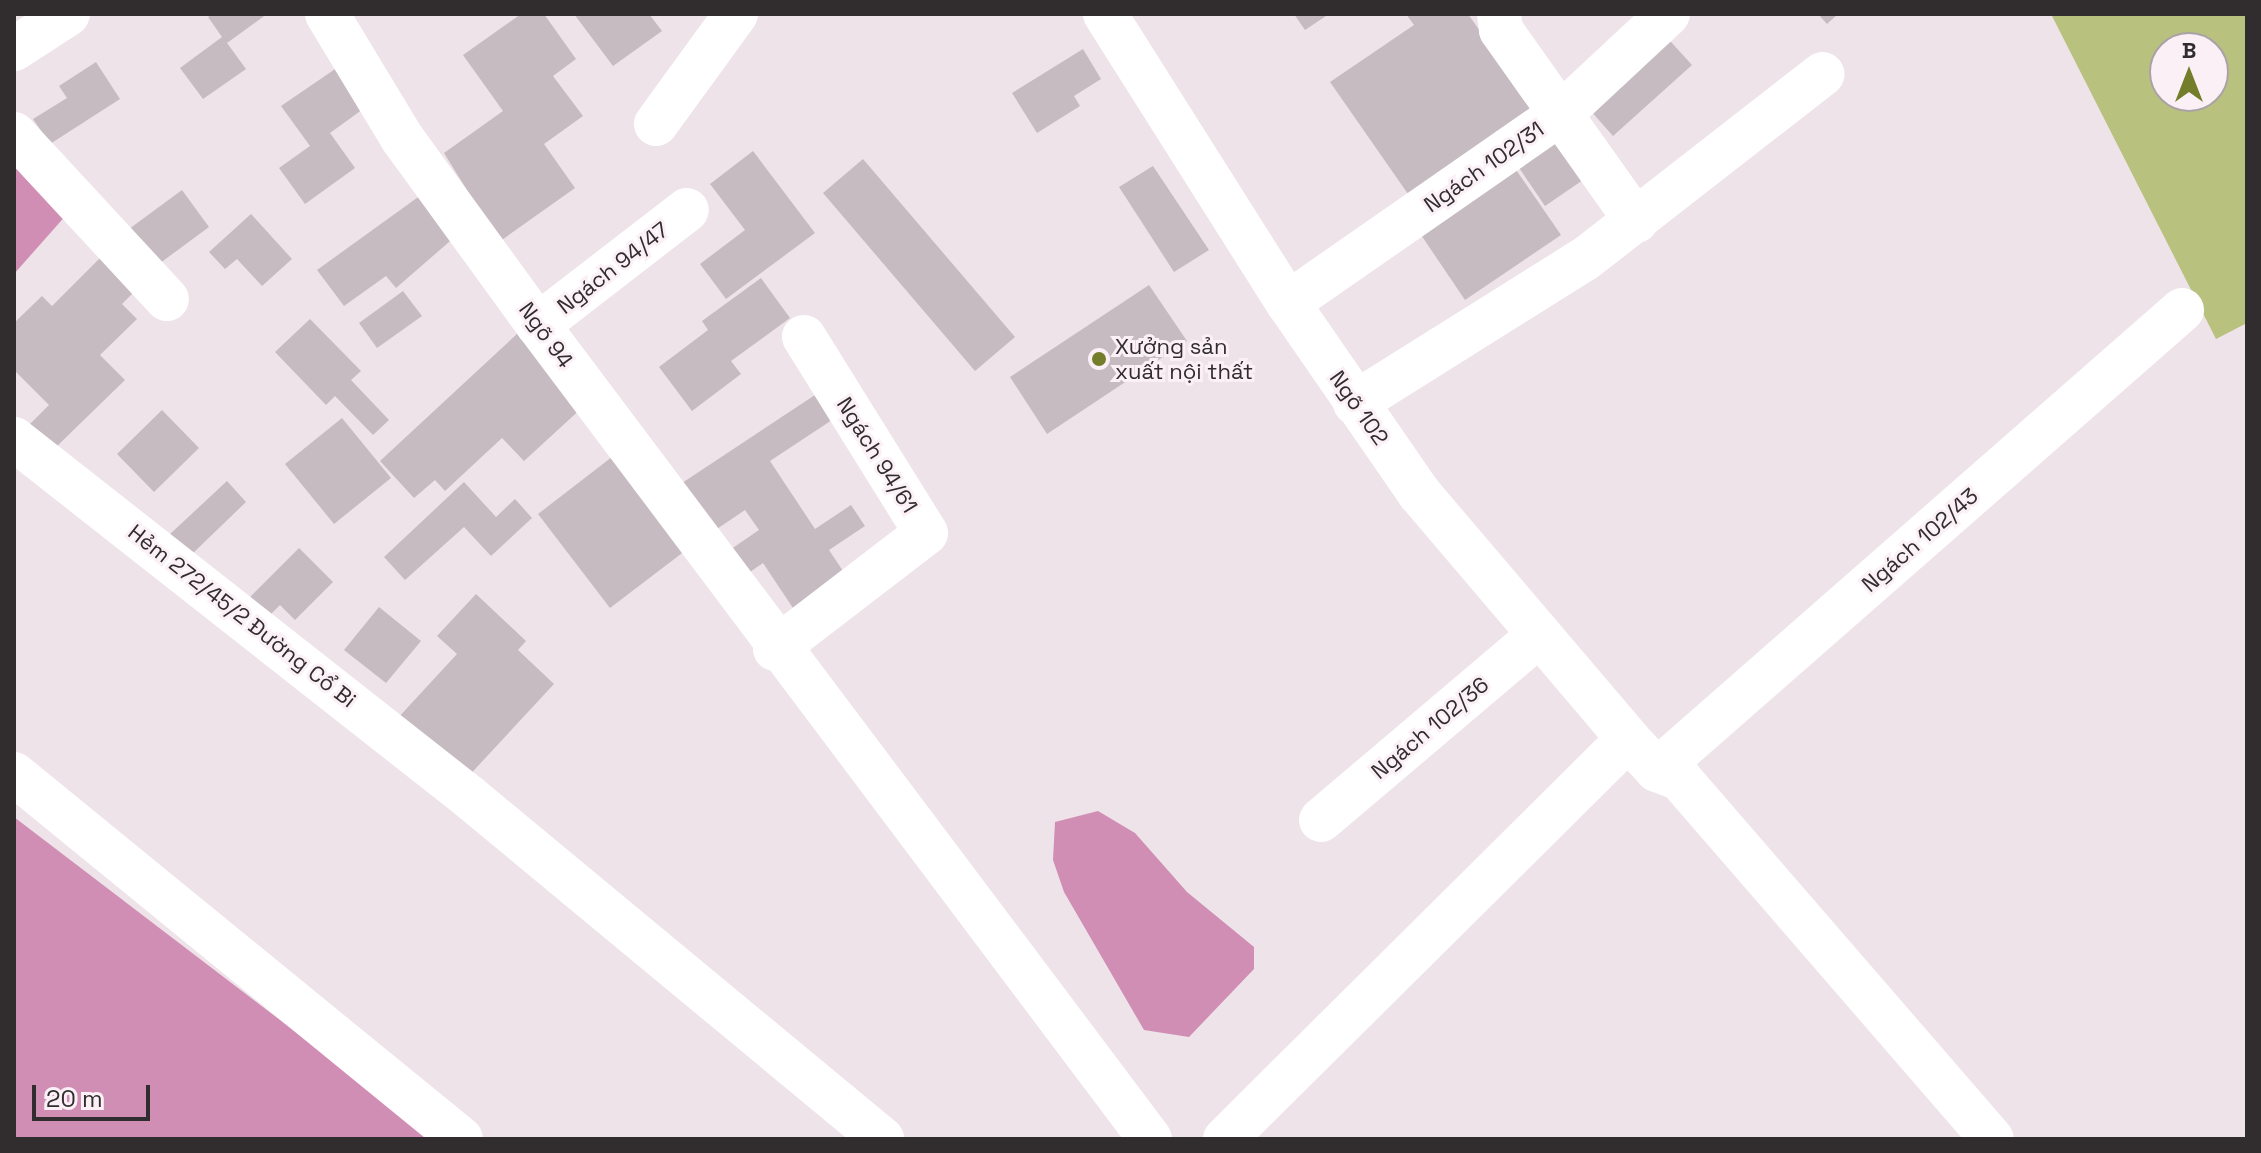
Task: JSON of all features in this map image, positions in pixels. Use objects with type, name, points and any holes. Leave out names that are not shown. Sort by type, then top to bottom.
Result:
[{"type":"street","points":[[14,49],[68,14]]},
{"type":"street","name":"Ngõ 94","points":[[327,14],[402,138],[775,649],[1150,1139]]},
{"type":"street","points":[[656,124],[736,14]]},
{"type":"street","name":"Ngõ 102","points":[[1105,14],[1355,403],[1539,635],[1628,739],[1657,770],[1680,779],[1992,1139]]},
{"type":"street","points":[[1499,14],[1501,30],[1564,111],[1636,221]]},
{"type":"street","name":"Ngách 102/31","points":[[1288,303],[1564,111],[1668,14]]},
{"type":"street","points":[[1355,403],[1636,221],[1823,74]]},
{"type":"street","points":[[14,134],[167,299]]},
{"type":"street","name":"Ngách 94/47","points":[[538,325],[687,210]]},
{"type":"street","name":"Ngách 102/43","points":[[1657,770],[2182,310]]},
{"type":"street","name":"Ngách 94/61","points":[[775,649],[926,533],[804,337]]},
{"type":"street","name":"Hẻm 272/45/2 Đường Cổ Bi","points":[[14,439],[468,796],[882,1139]]},
{"type":"street","name":"Ngách 102/36","points":[[1321,820],[1539,635]]},
{"type":"street","points":[[1225,1139],[1628,739]]},
{"type":"street","points":[[14,774],[461,1139]]},
{"type":"green space","points":[[2051,14],[2247,14],[2247,323],[2216,339]]},
{"type":"shaded area","points":[[14,150],[76,204],[14,274]]},
{"type":"shaded area","points":[[1098,811],[1135,833],[1187,892],[1254,947],[1254,969],[1189,1037],[1144,1030],[1064,892],[1053,860],[1055,822]]},
{"type":"shaded area","points":[[14,817],[411,1120],[433,1139],[14,1139]]},
{"type":"building","points":[[213,14],[267,14],[227,43],[246,69],[203,99],[180,68],[222,37],[208,17]]},
{"type":"building","points":[[521,14],[544,14],[576,59],[553,76],[583,116],[544,144],[575,188],[499,242],[444,153],[503,111],[463,55]]},
{"type":"building","points":[[574,14],[649,14],[662,31],[613,66]]},
{"type":"building","points":[[1294,14],[1329,14],[1305,30]]},
{"type":"building","points":[[1406,14],[1468,14],[1541,118],[1415,204],[1330,82],[1414,25]]},
{"type":"building","points":[[1818,14],[1838,14],[1827,24]]},
{"type":"building","points":[[1661,31],[1692,65],[1613,136],[1582,101]]},
{"type":"building","points":[[1083,49],[1101,79],[1074,96],[1080,106],[1037,133],[1012,93]]},
{"type":"building","points":[[96,62],[120,99],[50,144],[33,119],[67,98],[59,86]]},
{"type":"building","points":[[341,65],[370,104],[330,133],[355,168],[305,204],[279,168],[310,146],[281,106]]},
{"type":"building","points":[[1551,134],[1583,180],[1545,206],[1513,159]]},
{"type":"building","points":[[753,151],[815,233],[726,299],[700,264],[745,230],[710,184]]},
{"type":"building","points":[[863,159],[1015,337],[975,371],[823,193]]},
{"type":"building","points":[[1510,161],[1561,235],[1465,300],[1415,226]]},
{"type":"building","points":[[1153,166],[1209,250],[1174,272],[1119,187]]},
{"type":"building","points":[[182,190],[209,227],[152,269],[125,232]]},
{"type":"building","points":[[421,195],[464,229],[396,288],[386,276],[344,306],[317,270]]},
{"type":"building","points":[[251,214],[292,259],[262,286],[237,259],[225,269],[209,252]]},
{"type":"building","points":[[110,248],[144,282],[122,304],[137,319],[100,355],[125,380],[53,450],[29,425],[49,405],[14,370],[14,323],[42,296],[52,306]]},
{"type":"building","points":[[761,278],[790,318],[731,361],[741,374],[692,411],[659,367],[708,330],[702,321]]},
{"type":"building","name":"Xưởng sản xuất nội thất","points":[[1149,285],[1187,341],[1047,434],[1010,377]]},
{"type":"building","points":[[403,291],[422,316],[377,348],[359,323]]},
{"type":"building","points":[[310,319],[361,371],[351,380],[389,420],[373,435],[335,396],[326,405],[275,352]]},
{"type":"building","points":[[518,333],[585,405],[524,461],[502,438],[445,491],[435,480],[414,498],[380,461]]},
{"type":"building","points":[[821,391],[838,416],[770,461],[815,529],[851,505],[865,526],[829,550],[849,580],[797,614],[763,563],[734,583],[718,558],[759,530],[745,510],[705,537],[673,489]]},
{"type":"building","points":[[162,410],[199,448],[154,492],[117,454]]},
{"type":"building","points":[[342,418],[391,478],[334,524],[285,464]]},
{"type":"building","points":[[621,450],[694,544],[610,608],[538,514]]},
{"type":"building","points":[[227,481],[246,502],[190,556],[169,535]]},
{"type":"building","points":[[464,482],[496,517],[515,499],[532,518],[491,556],[464,527],[405,580],[384,557]]},
{"type":"building","points":[[299,548],[333,582],[295,620],[280,605],[263,622],[244,603]]},
{"type":"building","points":[[476,594],[526,641],[518,650],[554,684],[464,781],[396,720],[457,654],[437,636]]},
{"type":"building","points":[[379,607],[421,641],[386,683],[344,650]]},
{"type":"place","name":"Xưởng sản xuất nội thất","points":[[1099,359]]}]
